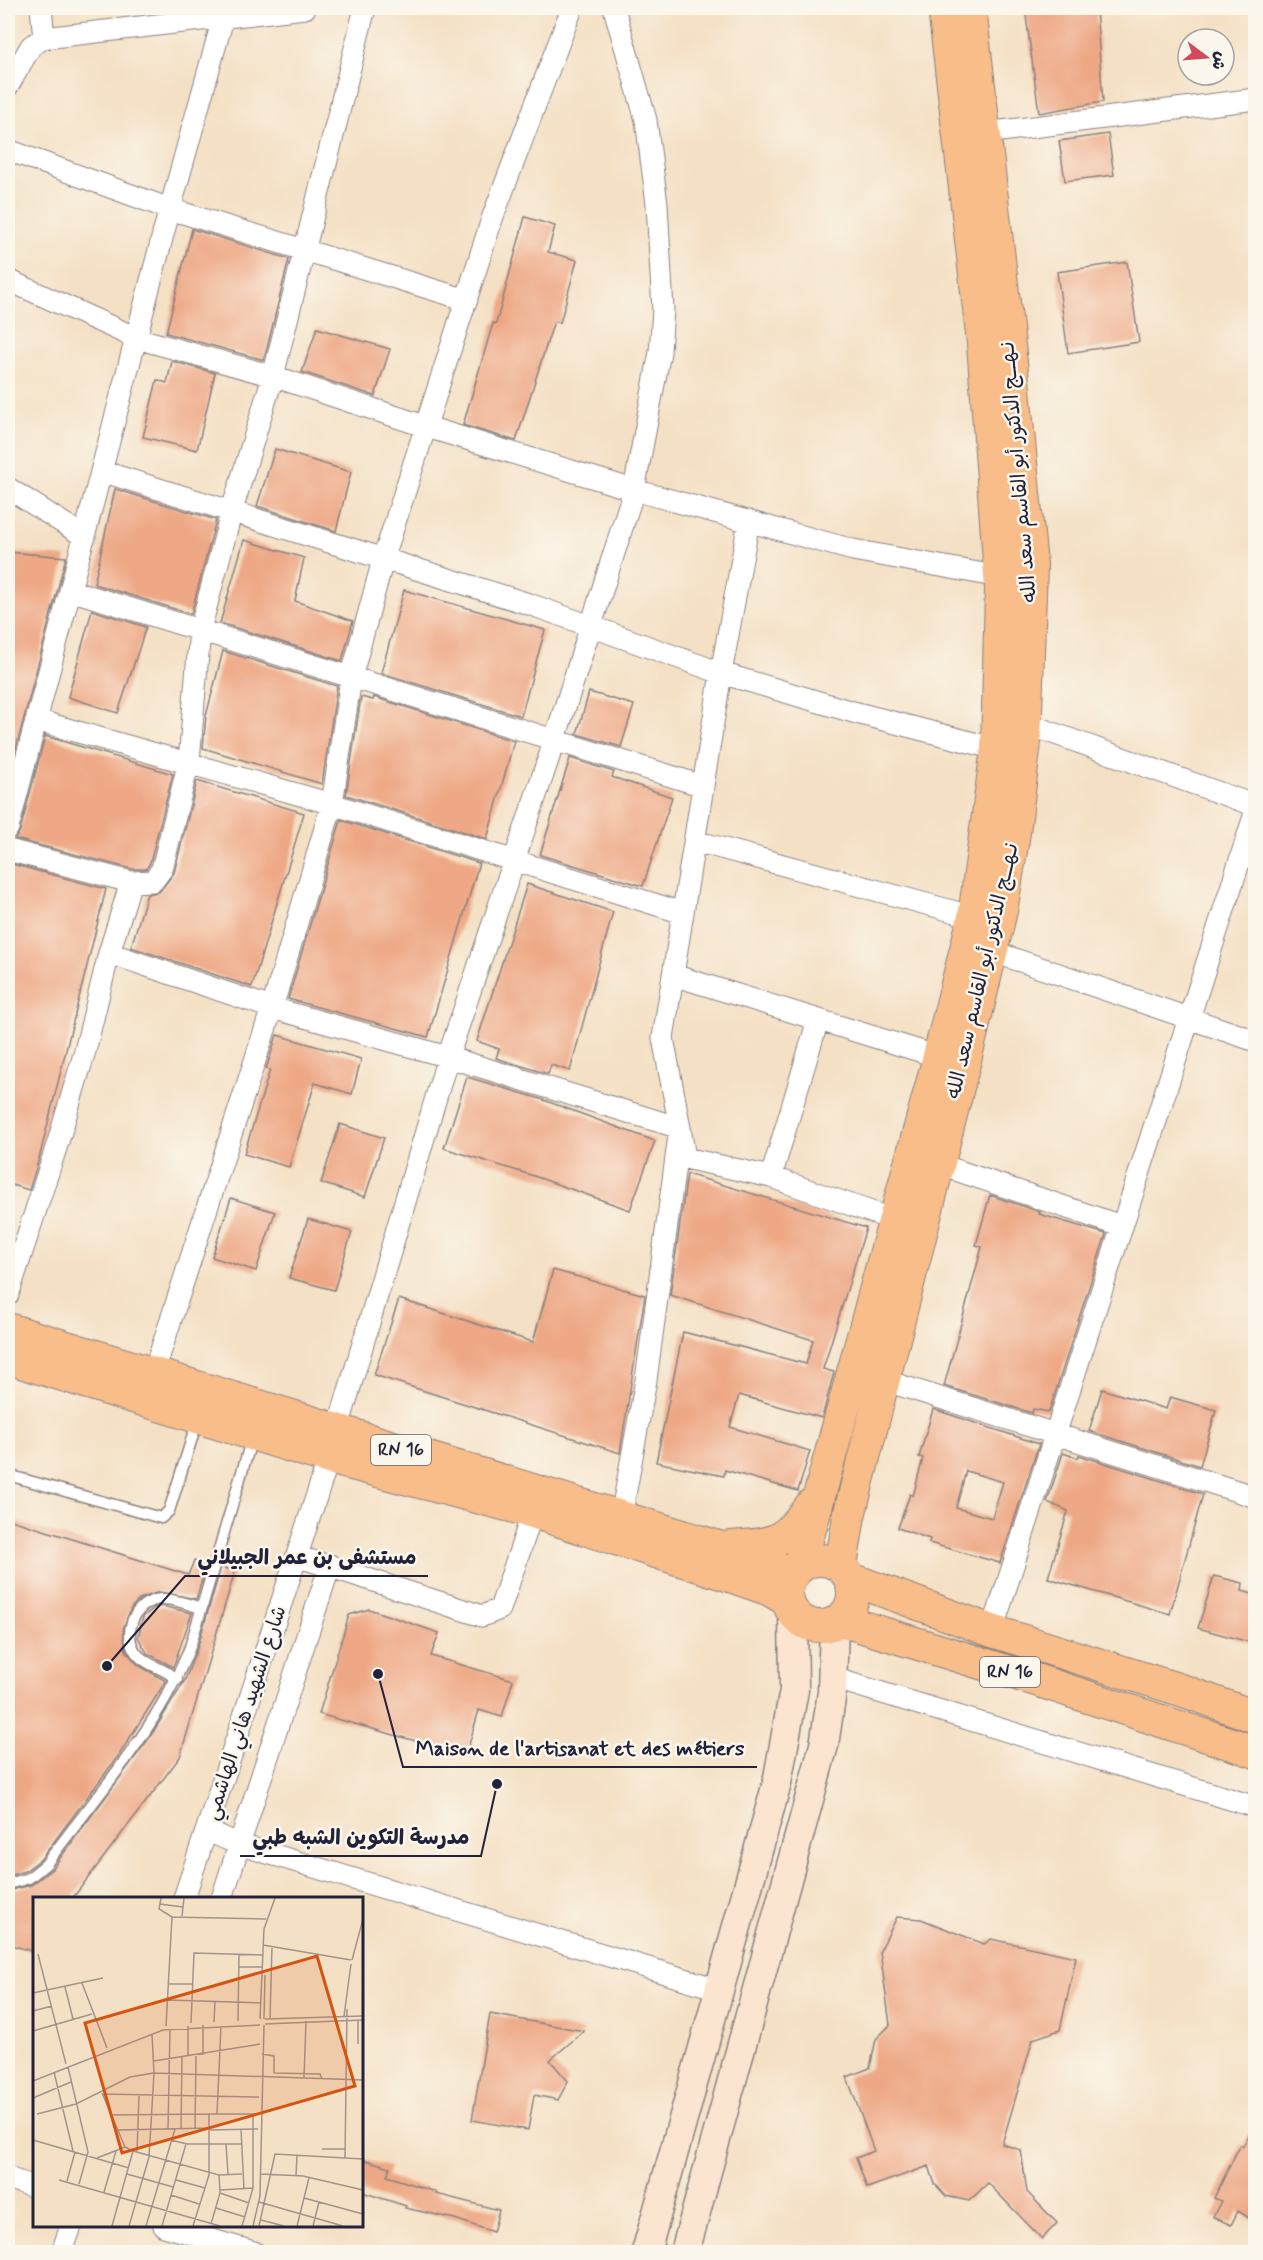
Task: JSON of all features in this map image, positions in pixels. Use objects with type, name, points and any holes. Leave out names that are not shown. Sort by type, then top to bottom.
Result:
[{"type":"main road","name":"نـهـــج الدكتور أبو القاسم سعد الله","points":[[846,1572],[849,1516],[992,951],[1014,833],[1025,723],[1031,565],[990,290],[944,8]]},
{"type":"main road","name":"نـهـــج الدكتور أبو القاسم سعد الله","points":[[793,1588],[939,1057],[974,917],[997,749],[1000,684],[1000,577],[985,133],[970,8]]},
{"type":"main road","name":"RN 16","points":[[8,1329],[153,1375],[257,1420],[533,1512],[770,1590],[793,1588]]},
{"type":"main road","name":"RN 16","points":[[8,1358],[199,1417],[257,1420]]},
{"type":"main road","name":"RN 16","points":[[332,1444],[621,1517],[722,1548],[793,1588]]},
{"type":"main road","points":[[722,1548],[759,1545],[786,1536],[819,1494]]},
{"type":"main road","points":[[646,2253],[777,1783],[794,1690],[793,1588],[820,1559],[846,1572],[854,1597],[847,1613],[837,1621],[816,1626],[807,1623],[793,1588]]},
{"type":"main road","name":"RN 16","points":[[846,1572],[992,1631],[1184,1691],[1256,1717]]},
{"type":"main road","name":"RN 16","points":[[837,1621],[1036,1680],[1256,1752]]},
{"type":"main road","points":[[686,2253],[824,1745],[833,1678],[837,1621]]},
{"type":"street","points":[[41,8],[44,38]]},
{"type":"street","points":[[8,86],[31,45],[44,38],[224,15],[305,8]]},
{"type":"street","points":[[8,850],[131,882],[153,881],[162,869],[189,761],[200,630],[232,510],[273,376],[365,8]]},
{"type":"street","points":[[153,1375],[272,1008],[332,804],[351,678],[383,560],[492,219],[572,8]]},
{"type":"street","name":"شارع الشهيد هاني الهاشمي","points":[[185,1897],[297,1556],[448,1057],[555,742],[634,490],[660,352],[663,310],[657,204],[646,120],[614,8]]},
{"type":"street","points":[[8,828],[170,209],[224,15]]},
{"type":"street","points":[[985,133],[1256,99]]},
{"type":"street","points":[[8,150],[170,209],[467,300]]},
{"type":"street","points":[[8,280],[136,338],[273,376],[427,427],[634,490],[853,550],[1000,577]]},
{"type":"street","points":[[101,471],[232,510],[532,606],[722,673],[853,712],[997,749]]},
{"type":"street","points":[[8,488],[85,537]]},
{"type":"street","points":[[749,521],[663,1038],[685,1158],[771,1177],[894,1220]]},
{"type":"street","points":[[70,590],[555,742],[704,786]]},
{"type":"street","points":[[36,720],[189,761],[683,914]]},
{"type":"street","points":[[992,1631],[1256,808],[1025,723]]},
{"type":"street","points":[[694,841],[974,917]]},
{"type":"street","points":[[9,1283],[82,1063],[109,953],[131,882]]},
{"type":"street","points":[[992,951],[1256,1041]]},
{"type":"street","points":[[109,953],[272,1008],[448,1057],[680,1128]]},
{"type":"street","points":[[673,975],[939,1057]]},
{"type":"street","points":[[771,1177],[818,1020]]},
{"type":"street","points":[[621,1517],[646,1380],[680,1128]]},
{"type":"street","points":[[938,1164],[1121,1226]]},
{"type":"street","points":[[883,1380],[1256,1497]]},
{"type":"street","points":[[297,1556],[482,1616],[500,1609],[533,1512]]},
{"type":"street","points":[[223,1897],[330,1565]]},
{"type":"street","points":[[833,1678],[1256,1807]]},
{"type":"street","points":[[208,1831],[238,1844],[721,1990]]},
{"type":"street","points":[[8,2178],[33,2187]]},
{"type":"street","points":[[62,2253],[71,2227]]},
{"type":"street","points":[[167,2227],[254,2253]]},
{"type":"lane","points":[[8,1475],[161,1518],[169,1511],[199,1417]]},
{"type":"lane","points":[[8,1884],[29,1878],[46,1864],[159,1712],[177,1680],[202,1608],[257,1420]]},
{"type":"lane","points":[[177,1680],[167,1671],[146,1662],[136,1654],[129,1631],[132,1620],[143,1606],[160,1599],[202,1608]]},
{"type":"building","points":[[1025,8],[1096,8],[1103,102],[1039,113]]},
{"type":"building","points":[[1108,134],[1114,175],[1065,181],[1059,141]]},
{"type":"building","points":[[525,217],[555,226],[548,252],[577,260],[560,323],[554,321],[516,441],[463,425],[493,323],[496,324]]},
{"type":"building","points":[[192,229],[289,259],[264,360],[166,333]]},
{"type":"building","points":[[1127,262],[1139,342],[1068,353],[1057,272]]},
{"type":"building","points":[[317,328],[390,349],[375,396],[302,372]]},
{"type":"building","points":[[172,361],[215,373],[197,450],[143,437],[157,380],[167,383]]},
{"type":"building","points":[[275,449],[351,472],[336,531],[257,506]]},
{"type":"building","points":[[115,489],[216,520],[191,614],[94,584]]},
{"type":"building","points":[[244,540],[304,558],[295,601],[353,621],[342,661],[220,623]]},
{"type":"building","points":[[8,552],[66,557],[8,779]]},
{"type":"building","points":[[404,590],[545,630],[521,716],[381,673]]},
{"type":"building","points":[[92,610],[146,627],[118,713],[68,697]]},
{"type":"building","points":[[223,651],[337,686],[322,784],[203,748],[206,716]]},
{"type":"building","points":[[589,692],[634,705],[621,747],[577,734]]},
{"type":"building","points":[[361,697],[373,700],[374,697],[514,741],[487,839],[346,795]]},
{"type":"building","points":[[45,736],[173,774],[150,863],[146,869],[132,869],[15,839],[20,831]]},
{"type":"building","points":[[570,758],[614,772],[612,777],[672,797],[643,886],[540,855]]},
{"type":"building","points":[[197,781],[304,813],[252,987],[131,947],[147,894],[159,892],[174,873]]},
{"type":"building","points":[[341,820],[479,863],[428,1037],[288,999]]},
{"type":"building","points":[[8,863],[106,889],[40,1155],[29,1190],[8,1184]]},
{"type":"building","points":[[527,884],[613,912],[570,1071],[551,1065],[548,1074],[496,1058],[499,1049],[477,1041]]},
{"type":"building","points":[[277,1035],[361,1059],[352,1094],[315,1083],[289,1167],[244,1154],[270,1070],[266,1069]]},
{"type":"building","points":[[467,1077],[541,1099],[655,1141],[630,1210],[534,1176],[444,1148]]},
{"type":"building","points":[[340,1124],[384,1138],[365,1197],[321,1183]]},
{"type":"building","points":[[687,1174],[866,1228],[823,1369],[834,1372],[822,1418],[739,1395],[730,1427],[810,1451],[798,1491],[725,1470],[724,1476],[656,1462],[683,1332],[806,1364],[813,1340],[670,1295]]},
{"type":"building","points":[[990,1195],[1040,1212],[1039,1214],[1106,1234],[1049,1412],[1033,1409],[1032,1413],[944,1386],[982,1247],[976,1245]]},
{"type":"building","points":[[231,1198],[275,1212],[256,1271],[212,1257]]},
{"type":"building","points":[[308,1219],[352,1232],[334,1290],[289,1278]]},
{"type":"building","points":[[553,1270],[645,1295],[620,1453],[374,1375],[399,1299],[533,1342]]},
{"type":"building","points":[[1102,1389],[1166,1409],[1170,1397],[1216,1410],[1200,1466],[1089,1431]]},
{"type":"building","points":[[933,1409],[1039,1444],[1000,1563],[929,1543],[930,1539],[898,1528],[910,1494],[913,1496],[923,1458],[919,1457]],"holes":[[[966,1471],[1003,1482],[992,1518],[956,1508]]]},
{"type":"building","points":[[1063,1453],[1078,1458],[1079,1455],[1203,1494],[1170,1614],[1048,1578],[1068,1511],[1047,1502]]},
{"type":"building","points":[[8,1519],[188,1575],[194,1561],[207,1564],[196,1599],[159,1592],[140,1599],[131,1608],[123,1629],[126,1651],[138,1665],[166,1681],[119,1755],[41,1859],[25,1871],[8,1876]]},
{"type":"building","points":[[221,1567],[235,1571],[180,1757],[74,1897],[33,1897],[33,1952],[8,1944],[8,1891],[31,1885],[52,1869],[150,1737],[184,1682],[197,1649]]},
{"type":"building","points":[[1214,1576],[1243,1583],[1242,1591],[1256,1595],[1256,1644],[1198,1628]]},
{"type":"building","points":[[162,1606],[192,1613],[173,1667],[147,1653],[138,1637],[143,1617],[154,1608]]},
{"type":"building","points":[[369,1609],[439,1633],[431,1656],[513,1680],[502,1717],[479,1710],[466,1755],[319,1714],[349,1615]]},
{"type":"building","points":[[897,1917],[921,1919],[984,1944],[991,1939],[1076,1957],[1060,2030],[1033,2039],[1002,2144],[1021,2150],[1027,2192],[1057,2223],[1042,2239],[988,2183],[969,2201],[946,2196],[935,2184],[929,2166],[867,2188],[856,2158],[874,2151],[847,2077],[870,2068],[876,2039],[890,2025],[880,1951]]},
{"type":"building","points":[[490,2014],[584,2031],[550,2060],[568,2081],[558,2100],[534,2095],[528,2130],[472,2120]]},
{"type":"building","points":[[1256,2122],[1256,2222],[1238,2211],[1231,2225],[1213,2217],[1221,2201],[1214,2198],[1240,2145],[1243,2146]]},
{"type":"building","points":[[363,2159],[390,2167],[387,2176],[436,2192],[436,2194],[499,2210],[493,2232],[455,2219],[405,2208],[406,2206],[363,2192]]},
{"type":"place","name":"مستشفى بن عمر الجبيلاني","points":[[107,1666]]},
{"type":"place","name":"Maison de l'artisanat et des métiers","points":[[378,1674]]},
{"type":"place","name":"مدرسة التكوين الشبه طبي","points":[[497,1784]]}]
